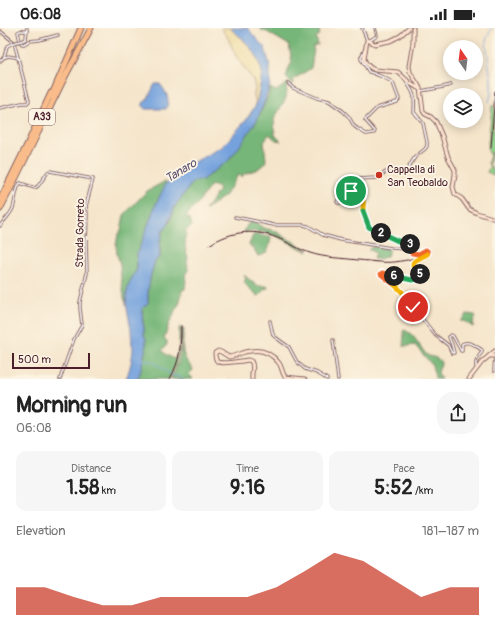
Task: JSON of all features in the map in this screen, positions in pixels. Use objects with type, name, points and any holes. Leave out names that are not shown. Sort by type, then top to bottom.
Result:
[{"type":"highway","name":"A33","points":[[0,200],[28,143],[80,28]]},
{"type":"highway","name":"A33","points":[[0,204],[30,144],[80,28]]},
{"type":"highway","points":[[0,209],[91,28]]},
{"type":"street","points":[[362,28],[368,42],[364,59],[371,68],[375,70],[398,72],[411,84],[419,88],[443,87],[451,85]]},
{"type":"street","points":[[288,83],[293,88],[317,98],[329,101],[340,108],[358,129],[366,134],[374,133],[375,131],[365,120],[376,108],[397,102],[398,99],[394,84],[375,73],[369,72],[362,62],[361,57],[368,42],[377,36],[375,28]]},
{"type":"street","points":[[368,42],[375,44],[390,41],[400,36],[410,28]]},
{"type":"street","points":[[413,28],[409,66],[411,74],[419,88],[423,111],[436,122],[448,157],[455,170],[453,187],[456,194],[462,199],[469,209],[495,219]]},
{"type":"street","points":[[0,61],[4,57],[7,46],[13,43],[21,41],[26,38],[27,29],[19,31],[18,34],[20,42],[22,44],[58,35]]},
{"type":"street","points":[[0,31],[14,42],[29,101],[0,108]]},
{"type":"street","points":[[4,57],[8,56],[18,58]]},
{"type":"street","points":[[406,79],[405,80],[415,98],[414,112],[422,123],[427,146],[415,157],[407,170],[403,172],[392,169],[377,178],[358,179],[352,181],[346,186],[342,196],[337,202],[338,204],[351,191],[357,190],[364,197],[363,212],[369,227],[398,241],[409,243],[412,253],[419,254],[426,250],[428,252],[413,263],[413,266],[420,275],[418,279],[409,280],[382,273],[382,275],[402,291],[425,324],[436,337],[448,345],[453,354],[452,345],[449,340],[451,335],[461,351],[462,344],[466,342],[473,344],[482,350],[476,362],[477,369]]},
{"type":"street","name":"Strada Gorreto","points":[[0,226],[12,210],[20,184],[22,183],[35,188],[48,172],[93,179],[86,206],[87,272],[80,302],[82,325],[74,339],[60,379]]},
{"type":"street","points":[[235,217],[274,225],[303,224],[324,235],[341,240],[391,248],[410,249]]},
{"type":"street","points":[[270,321],[273,335],[289,347],[297,362],[305,369],[317,373],[327,379]]},
{"type":"street","points":[[333,340],[338,379]]},
{"type":"street","points":[[252,379],[253,369],[251,361],[220,362],[216,360],[214,356],[215,353],[219,351],[230,357],[250,350],[268,353],[273,356],[279,364],[285,377],[305,379]]},
{"type":"street","points":[[470,379],[482,362],[495,351]]},
{"type":"street","points":[[489,356],[495,356],[494,371]]},
{"type":"green space","points":[[259,28],[320,28],[320,35],[316,37],[318,45],[313,47],[314,50],[311,68],[293,80],[293,84],[291,83],[286,77],[292,63],[289,45]]},
{"type":"green space","points":[[288,83],[291,87],[286,87],[286,98],[274,119],[275,135],[281,141],[276,140],[269,134],[264,142],[265,163],[258,169],[244,174],[242,177],[238,175],[226,195],[205,210],[219,190],[217,187],[211,185],[187,215],[186,217],[190,219],[192,226],[186,230],[185,247],[188,258],[188,270],[185,275],[185,289],[181,291],[179,304],[169,323],[164,338],[167,341],[167,345],[162,350],[165,354],[174,359],[176,358],[179,347],[179,328],[181,327],[179,348],[177,360],[169,379],[137,379],[140,373],[146,347],[142,309],[148,303],[148,290],[151,274],[155,261],[160,257],[161,252],[159,246],[162,233],[170,222],[175,206],[194,181],[202,180],[228,161],[257,120],[270,88],[276,91]]},
{"type":"green space","points":[[492,105],[495,108],[493,124],[495,147],[489,164],[495,174],[495,177],[487,172],[490,167],[488,163],[490,155],[487,148]]},
{"type":"green space","points":[[164,182],[167,183],[156,204],[137,254],[137,269],[127,291],[126,303],[116,245],[124,215],[147,191]]},
{"type":"green space","points":[[250,222],[279,233],[308,251],[270,234],[254,231],[244,232]]},
{"type":"green space","points":[[259,234],[271,238],[266,252],[258,256],[254,249],[249,245],[253,235]]},
{"type":"green space","points":[[375,246],[389,249],[387,256],[380,259],[373,259],[375,253],[368,249]]},
{"type":"green space","points":[[244,275],[257,286],[267,286],[268,288],[265,289],[259,296],[257,295],[246,285]]},
{"type":"green space","points":[[467,314],[475,315],[476,317],[473,322],[473,327],[464,321],[460,321]]},
{"type":"green space","points":[[182,329],[184,329],[183,352],[186,361],[193,369],[189,374],[193,379],[171,379],[180,355]]},
{"type":"green space","points":[[404,330],[414,337],[426,354],[437,358],[440,361],[441,364],[438,373],[441,379],[435,379],[432,365],[415,345],[403,346]]},
{"type":"sand","points":[[221,28],[231,28],[242,38],[256,55],[262,71],[256,105],[253,80],[236,56],[228,38]]},
{"type":"water","name":"Tanaro","points":[[231,28],[248,28],[265,48],[270,66],[270,85],[257,120],[239,147],[228,161],[202,180],[193,182],[175,206],[168,225],[162,232],[159,246],[159,257],[155,261],[151,274],[148,290],[148,303],[142,309],[146,347],[140,373],[137,379],[126,379],[131,363],[133,346],[126,303],[127,291],[137,269],[137,254],[165,185],[178,172],[187,166],[222,147],[246,120],[256,105],[262,71],[256,55],[242,38]]},
{"type":"water","points":[[155,84],[160,84],[166,93],[168,102],[166,109],[145,109],[143,106],[143,103],[147,100]]},
{"type":"waterway","points":[[489,102],[491,82],[486,42],[492,28]]},
{"type":"waterway","points":[[142,360],[151,361],[174,376],[179,376],[183,379]]},
{"type":"railway","points":[[491,148],[495,91]]},
{"type":"railway","points":[[209,245],[227,236],[245,232],[254,232],[273,236],[310,253],[334,258],[390,262],[404,261],[426,252]]},
{"type":"railway","points":[[170,379],[176,366],[179,353],[181,326]]},
{"type":"place","name":"Cappella di San Teobaldo","points":[[379,175]]},
{"type":"route","points":[[351,191],[357,190],[363,195],[363,212],[370,229],[398,241],[409,243],[412,253],[419,254],[427,250],[428,253],[415,260],[413,263],[413,266],[420,275],[417,280],[409,280],[381,274],[400,289],[413,307]]}]
